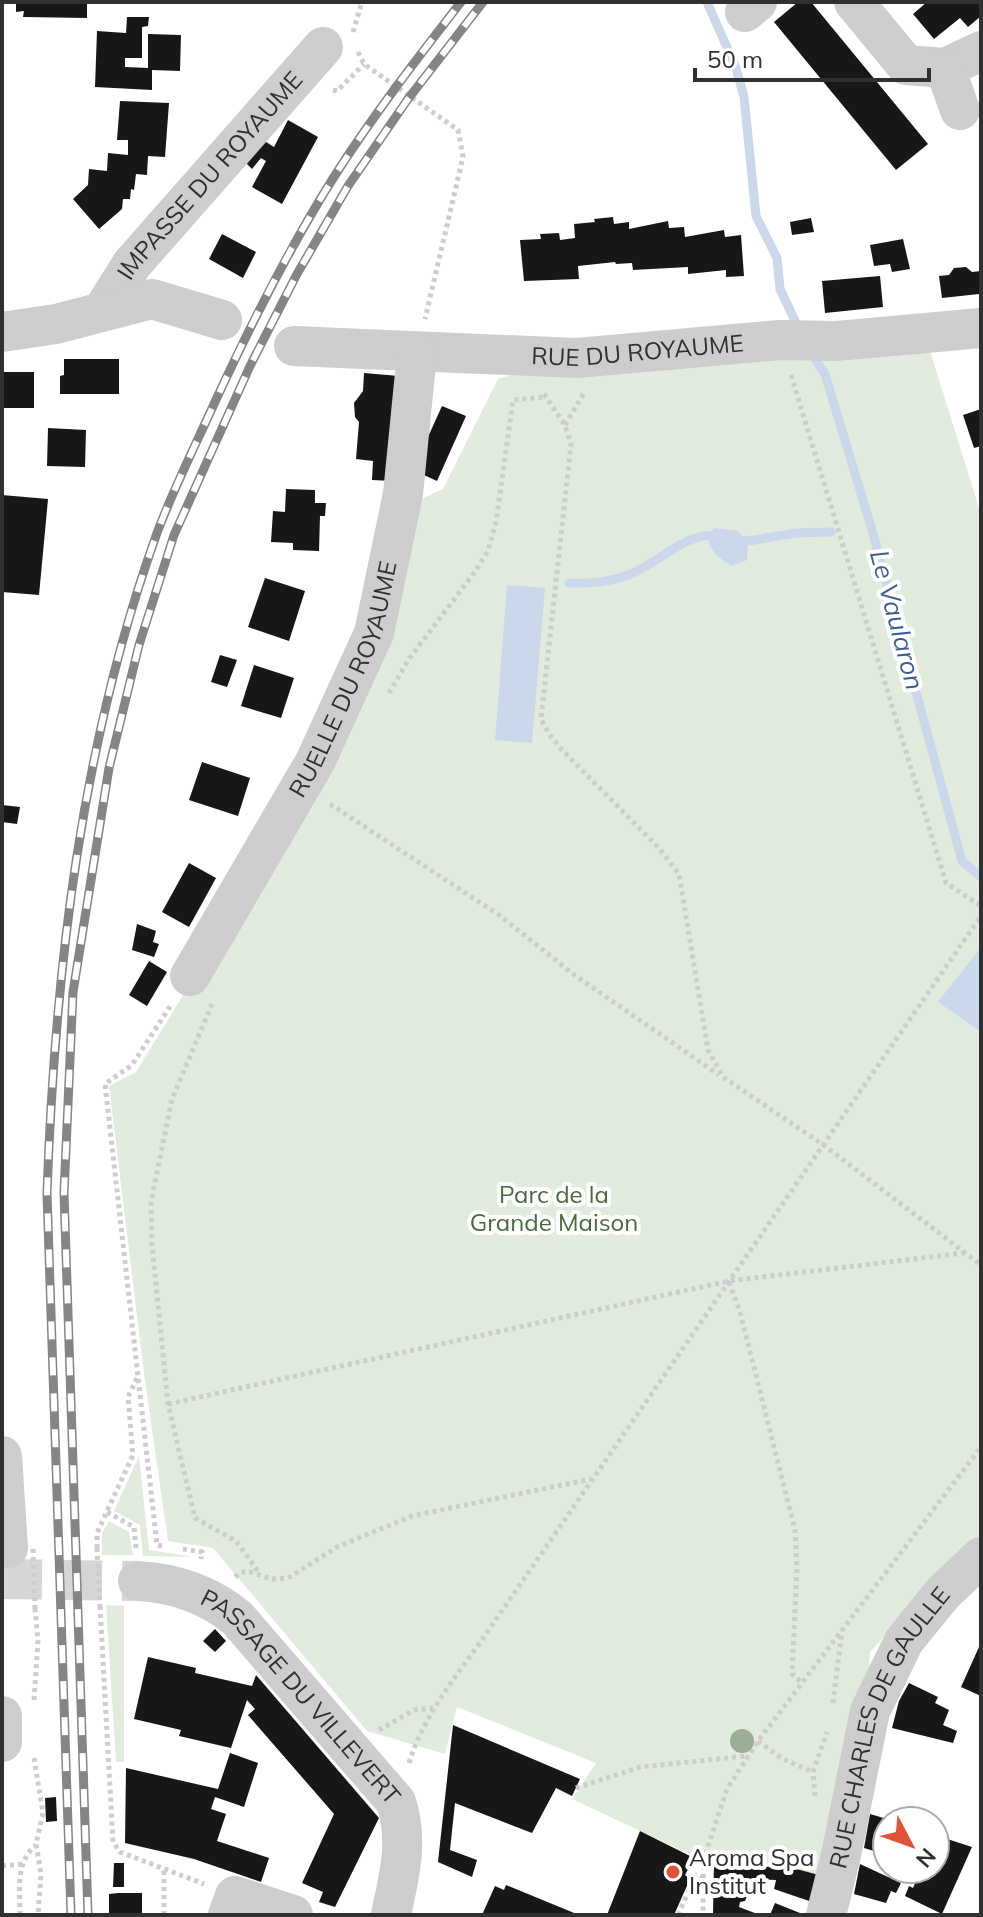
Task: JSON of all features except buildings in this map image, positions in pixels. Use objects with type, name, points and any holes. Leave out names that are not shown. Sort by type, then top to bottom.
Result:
[{"type":"street","points":[[854,2],[906,65],[945,68],[981,51]]},
{"type":"street","name":"IMPASSE DU ROYAUME","points":[[103,310],[132,264],[323,47]]},
{"type":"street","points":[[945,68],[960,110]]},
{"type":"street","points":[[2,332],[56,324],[152,299],[222,320]]},
{"type":"street","name":"RUE DU ROYAUME","points":[[294,346],[577,358],[780,340],[837,341],[981,328]]},
{"type":"street","name":"RUELLE DU ROYAUME","points":[[202,987],[217,934],[315,762],[374,633],[403,494],[417,353]]},
{"type":"street","points":[[2,1456],[20,1549]]},
{"type":"street","name":"RUE CHARLES DE GAULLE","points":[[826,1915],[870,1711],[904,1641],[943,1593],[981,1557]]},
{"type":"street","name":"PASSAGE DU VILLEVERT","points":[[138,1581],[162,1583],[196,1593],[216,1602],[237,1618],[396,1802],[402,1821],[404,1851],[391,1915]]},
{"type":"street","points":[[18,1714],[18,1750]]},
{"type":"street","points":[[232,1905],[293,1915]]},
{"type":"path","points":[[337,91],[364,64],[458,130],[463,157],[417,353]]},
{"type":"path","points":[[780,340],[946,883],[981,906]]},
{"type":"path","points":[[535,358],[539,383],[565,425],[571,444],[541,719],[561,749],[658,847],[679,874],[708,1050],[723,1077]]},
{"type":"path","points":[[565,425],[588,390]]},
{"type":"path","points":[[386,697],[409,659],[488,551],[496,522],[513,400],[545,397]]},
{"type":"path","points":[[324,800],[499,915],[573,974],[825,1146],[981,1265]]},
{"type":"path","points":[[396,1802],[414,1745],[433,1708],[825,1146],[981,916]]},
{"type":"path","points":[[200,1568],[202,1552],[157,1545],[105,1084],[132,1065],[202,987]]},
{"type":"path","points":[[202,987],[172,1099],[151,1202],[152,1244],[168,1404],[195,1518],[236,1541],[260,1574]]},
{"type":"path","points":[[168,1404],[729,1281],[965,1253]]},
{"type":"path","points":[[729,1281],[740,1312],[795,1530],[797,1569],[792,1674],[802,1683]]},
{"type":"path","points":[[139,1375],[128,1397],[133,1455],[97,1533],[97,1548],[113,1842],[120,1852],[164,1869],[164,1915]]},
{"type":"path","points":[[703,1915],[706,1852],[727,1789],[758,1741],[981,1447]]},
{"type":"path","points":[[227,1582],[241,1572],[272,1579],[288,1578],[337,1547],[412,1516],[592,1479]]},
{"type":"path","points":[[107,1512],[134,1527],[134,1531]]},
{"type":"path","points":[[18,1714],[38,1641],[35,1609],[20,1549]]},
{"type":"path","points":[[830,1715],[842,1629]]},
{"type":"path","points":[[376,1734],[380,1728],[414,1710],[433,1708]]},
{"type":"path","points":[[758,1741],[783,1759],[813,1772],[828,1729]]},
{"type":"path","points":[[18,1750],[43,1813],[36,1844],[41,1874],[38,1915]]},
{"type":"path","points":[[576,1788],[640,1767],[748,1756]]},
{"type":"path","points":[[20,1915],[24,1855],[36,1844]]},
{"type":"path","points":[[2,1866],[22,1864]]},
{"type":"path","points":[[678,1915],[696,1875],[703,1878]]},
{"type":"green space","name":"Parc de la Grande Maison","points":[[823,346],[841,361],[930,351],[981,514],[981,1534],[870,1652],[869,1668],[819,1875],[785,1866],[700,1859],[572,1799],[596,1763],[457,1707],[445,1754],[367,1731],[213,1548],[168,1541],[109,1086],[136,1072],[231,917],[413,503],[443,489],[498,379],[539,367]]},
{"type":"green space","points":[[139,1456],[149,1550],[193,1557],[143,1556],[140,1525],[114,1511]]},
{"type":"green space","points":[[109,1521],[129,1532],[133,1555],[102,1555],[102,1533]]},
{"type":"green space","points":[[106,1605],[124,1606],[124,1762],[116,1762]]},
{"type":"water","points":[[714,528],[737,531],[748,541],[747,560],[732,566],[719,557],[712,550],[707,535]]},
{"type":"water","points":[[507,585],[545,588],[532,743],[495,740]]},
{"type":"water","points":[[981,947],[981,1032],[938,1002]]},
{"type":"waterway","name":"Le Vaularon","points":[[707,2],[736,68],[744,97],[756,216],[777,258],[780,289],[797,325]]},
{"type":"waterway","name":"Le Vaularon","points":[[815,359],[825,374],[872,530],[962,861],[981,877]]},
{"type":"waterway","points":[[739,540],[831,532]]},
{"type":"waterway","points":[[569,583],[595,583],[620,578],[685,542],[716,536]]},
{"type":"tunnel","points":[[2,1579],[138,1581]]},
{"type":"railway","points":[[71,1915],[47,1193],[65,942],[91,776],[109,694],[157,533],[237,355],[282,266],[332,180],[378,112],[461,2]]},
{"type":"railway","points":[[88,1915],[64,1193],[73,992],[109,768],[139,645],[174,535],[250,366],[297,274],[348,186],[408,99],[483,2]]},
{"type":"place","name":"Aroma Spa Institut","points":[[673,1872]]}]
